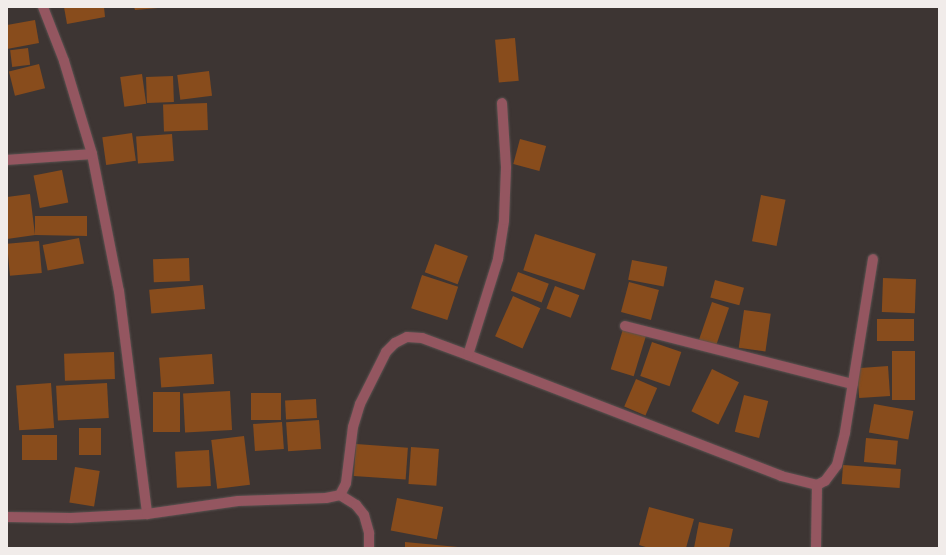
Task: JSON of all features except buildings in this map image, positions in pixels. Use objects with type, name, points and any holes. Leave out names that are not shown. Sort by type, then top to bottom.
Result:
[{"type":"street","points":[[43,7],[64,61],[92,154],[119,291],[147,514]]},
{"type":"street","points":[[468,355],[498,260],[504,220],[506,167],[502,104]]},
{"type":"street","points":[[7,160],[92,154]]},
{"type":"street","points":[[340,495],[346,483],[353,427],[360,404],[386,352],[395,343],[407,337],[422,338],[781,476],[817,485],[825,481],[837,465],[845,432],[873,259]]},
{"type":"street","points":[[625,326],[853,384]]},
{"type":"street","points":[[816,548],[817,485]]},
{"type":"street","points":[[7,517],[71,518],[147,514],[238,501],[326,498],[340,495],[356,505],[364,515],[369,534],[369,548]]}]
